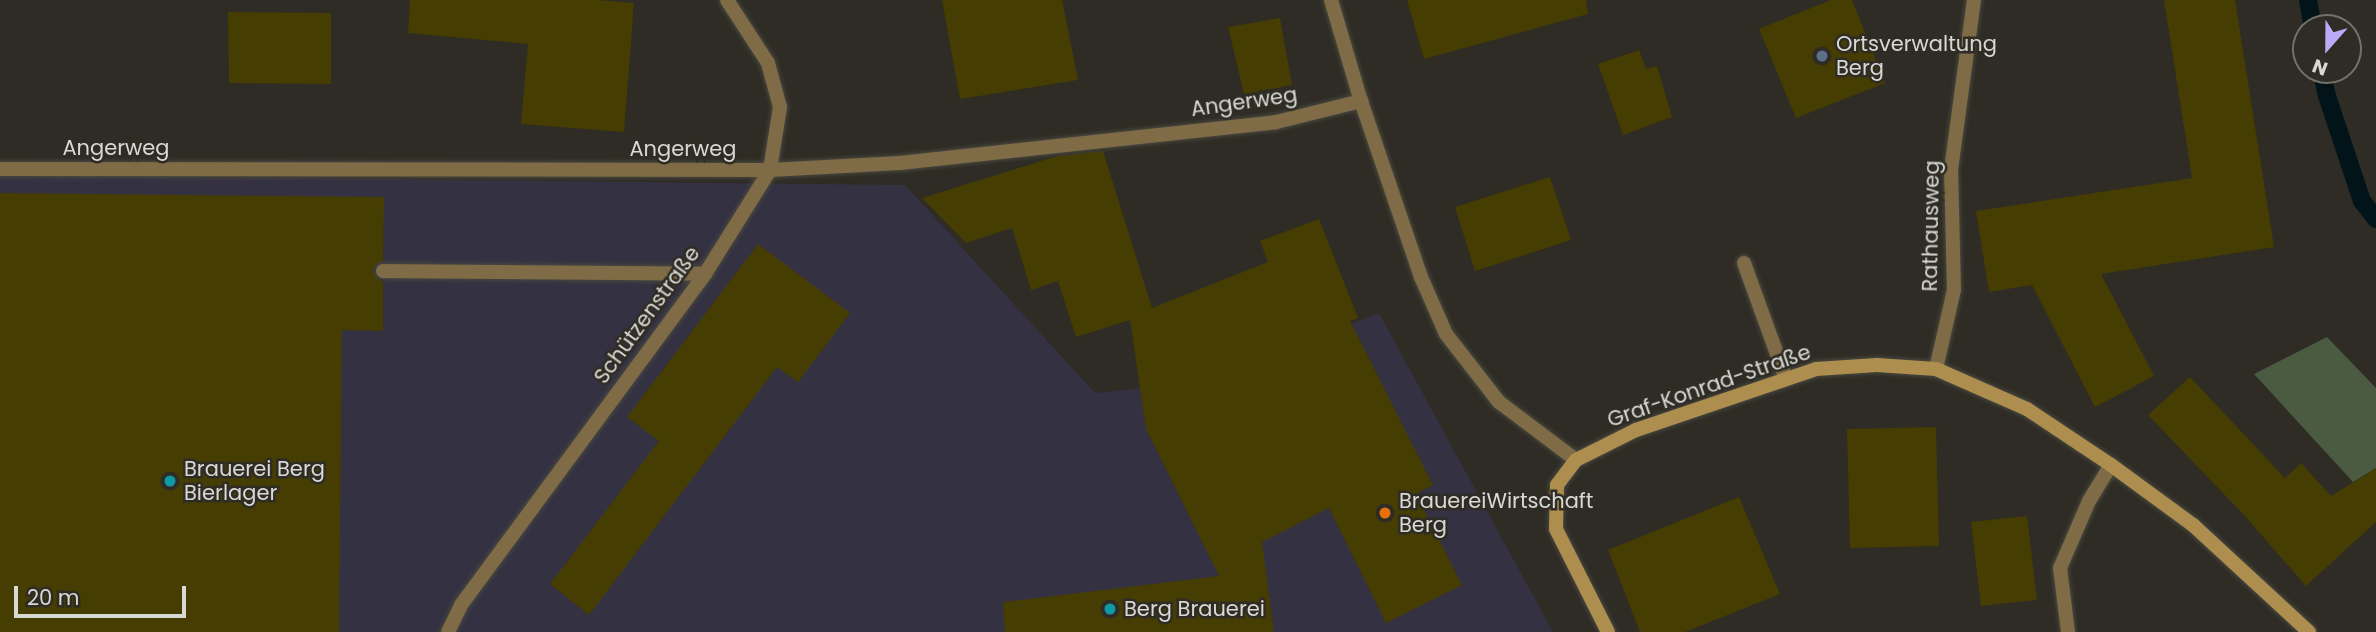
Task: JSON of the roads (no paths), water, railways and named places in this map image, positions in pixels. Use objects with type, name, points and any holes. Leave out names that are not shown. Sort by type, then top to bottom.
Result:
[{"type":"street","name":"Schützenstraße","points":[[448,632],[461,606],[705,274],[770,170],[780,107],[768,63],[727,0]]},
{"type":"street","points":[[1331,0],[1361,101],[1421,278],[1446,334],[1499,402],[1576,460],[1557,485],[1556,529],[1608,632]]},
{"type":"street","name":"Rathausweg","points":[[1936,369],[1954,290],[1951,170],[1974,0]]},
{"type":"street","name":"Angerweg","points":[[0,169],[770,170],[900,163],[1276,122],[1361,101]]},
{"type":"street","points":[[1744,263],[1786,379]]},
{"type":"street","points":[[383,271],[705,274]]},
{"type":"street","name":"Graf-Konrad-Straße","points":[[1576,460],[1636,430],[1816,369],[1877,365],[1936,369],[2027,409],[2111,465],[2193,525],[2309,632]]},
{"type":"street","points":[[2068,632],[2060,568],[2089,501],[2111,465]]},
{"type":"waterway","points":[[2308,0],[2310,14]]},
{"type":"waterway","points":[[2324,84],[2362,201],[2376,219]]},
{"type":"place","name":"Ortsverwaltung Berg","points":[[1822,56]]},
{"type":"place","name":"Brauerei Berg Bierlager","points":[[170,481]]},
{"type":"place","name":"BrauereiWirtschaft Berg","points":[[1385,513]]},
{"type":"place","name":"Berg Brauerei","points":[[1110,609]]}]
